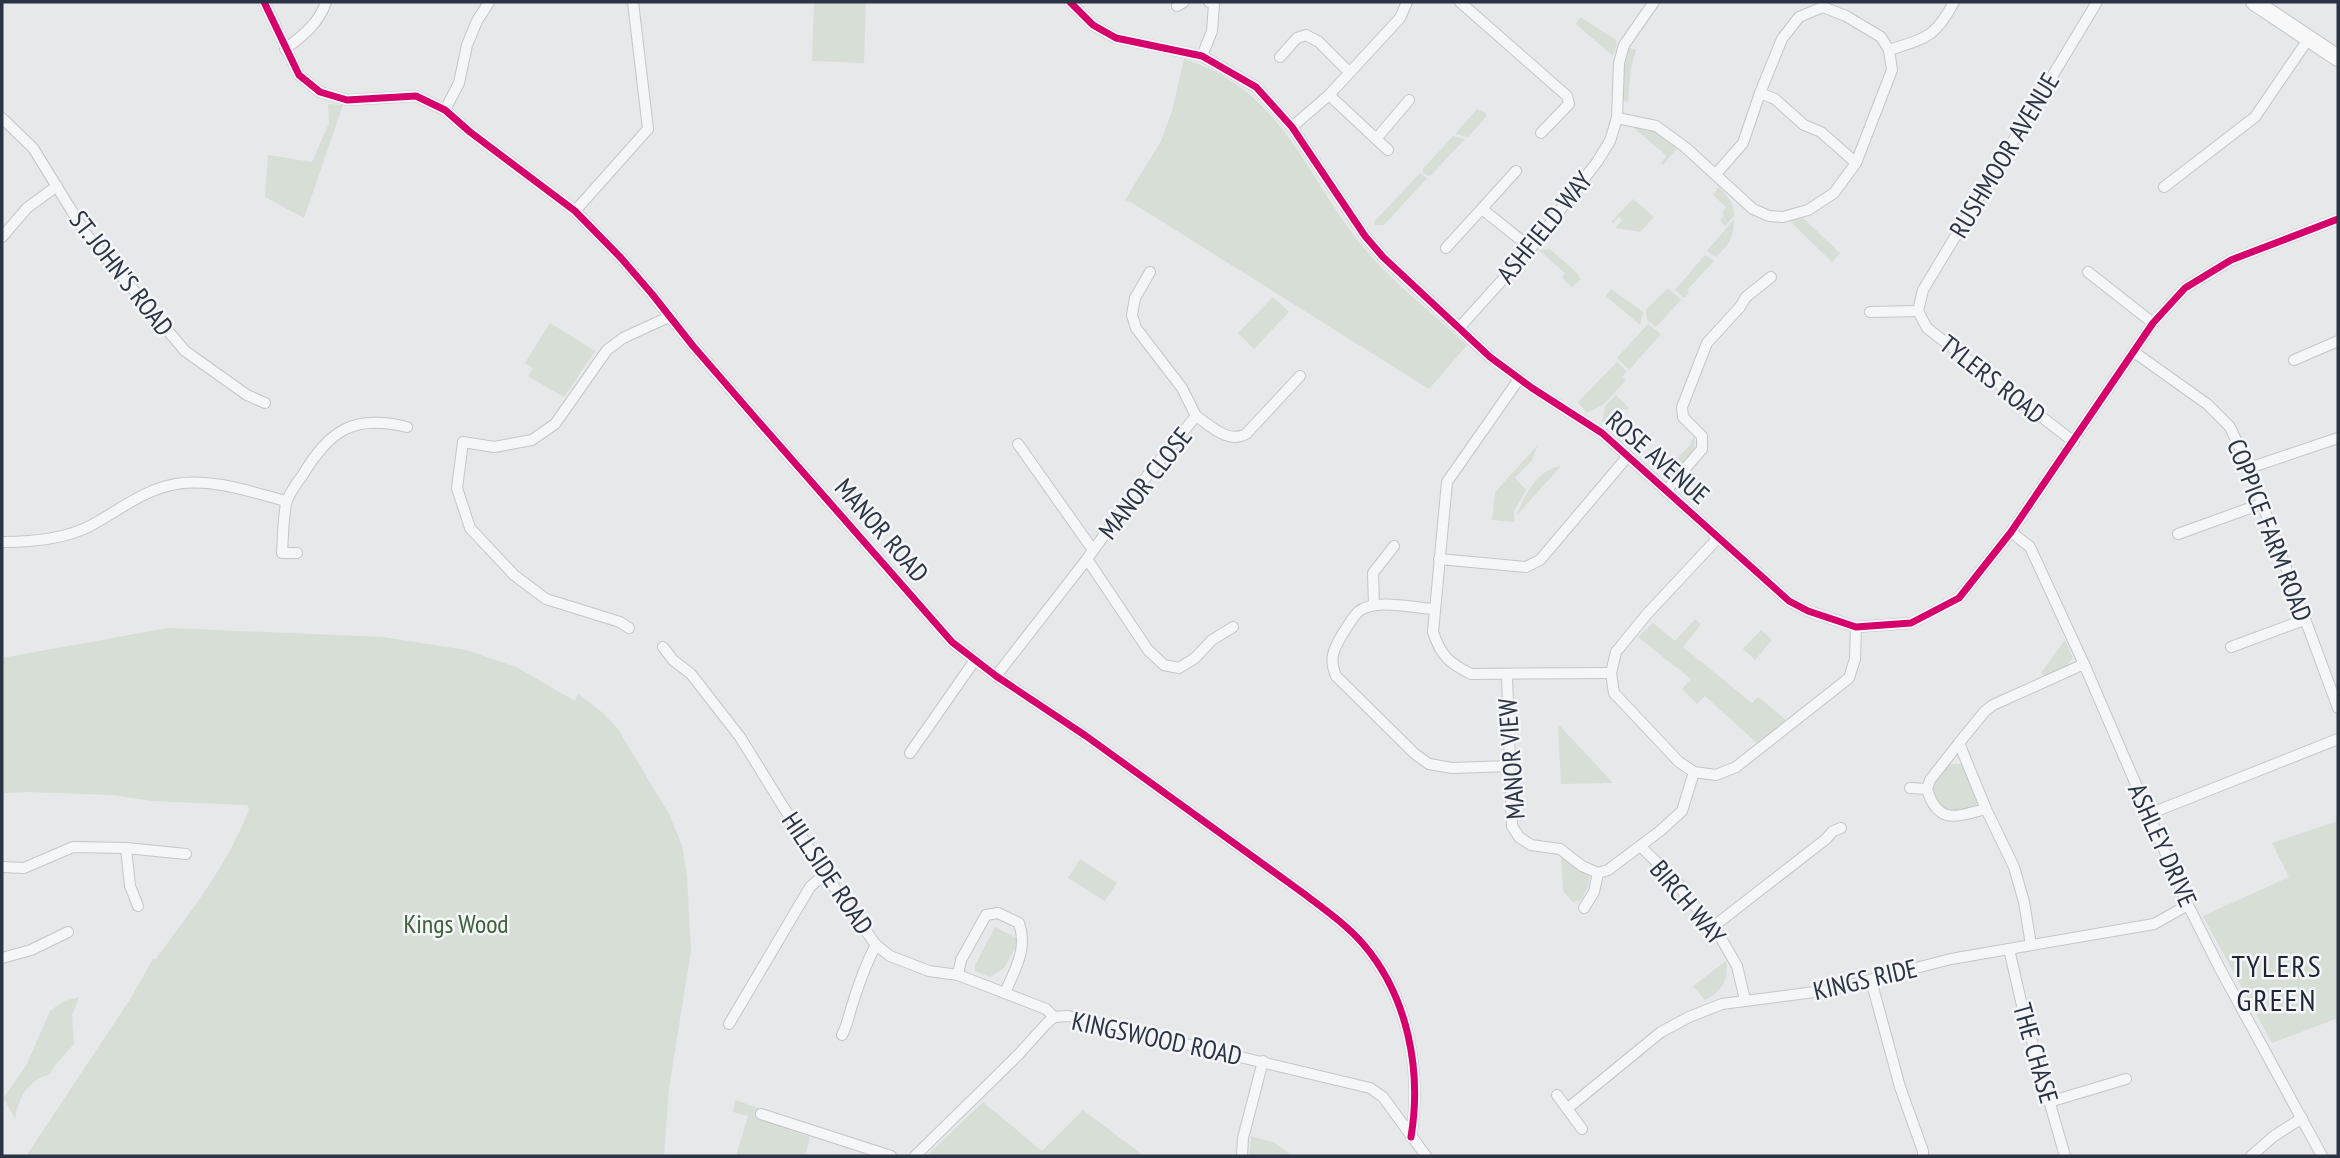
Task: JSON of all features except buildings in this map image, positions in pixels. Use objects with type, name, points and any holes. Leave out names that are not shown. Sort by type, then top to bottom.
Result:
[{"type":"main road","points":[[2254,2],[2338,58]]},
{"type":"street","name":"MANOR ROAD","points":[[264,2],[299,75],[320,92],[347,100],[416,96],[445,110],[575,211],[621,258],[693,346],[952,642],[1303,893],[1364,946],[1393,989],[1410,1040],[1415,1083],[1415,1114],[1411,1137]]},
{"type":"street","points":[[285,49],[307,33],[324,10],[326,2]]},
{"type":"street","points":[[445,110],[459,83],[467,45],[489,2]]},
{"type":"street","points":[[575,211],[648,129],[633,2]]},
{"type":"street","name":"ROSE AVENUE","points":[[1070,2],[1093,25],[1116,38],[1202,56],[1256,87],[1292,127],[1365,236],[1383,257],[1490,357],[1602,433],[1789,601],[1808,611],[1856,627],[1911,623],[1959,598],[2011,532],[2153,323],[2185,288],[2231,261],[2338,219]]},
{"type":"street","points":[[1292,127],[1329,95],[1400,18],[1406,2]]},
{"type":"street","points":[[1460,2],[1567,96],[1569,104],[1541,133]]},
{"type":"street","name":"ASHFIELD WAY","points":[[1459,328],[1531,248],[1610,141],[1617,118],[1619,63],[1624,45],[1654,2]]},
{"type":"street","points":[[1889,50],[1925,38],[1937,30],[1955,2]]},
{"type":"street","name":"RUSHMOOR AVENUE","points":[[1918,311],[1923,290],[2097,2]]},
{"type":"street","points":[[1202,56],[1212,31],[1213,3]]},
{"type":"street","points":[[1617,118],[1656,126],[1685,147],[1747,205],[1769,216],[1801,214],[1834,192],[1856,163],[1892,70],[1889,50],[1881,37],[1846,16],[1823,7],[1800,17],[1782,39],[1743,144],[1716,174]]},
{"type":"street","points":[[1280,57],[1297,38],[1306,35],[1319,42],[1349,72]]},
{"type":"street","points":[[2164,187],[2255,117],[2309,38]]},
{"type":"street","points":[[1760,93],[1775,99],[1804,125],[1821,132],[1856,163]]},
{"type":"street","points":[[1329,95],[1388,150]]},
{"type":"street","points":[[1377,138],[1409,100]]},
{"type":"street","name":"ST. JOHN'S ROAD","points":[[2,118],[33,148],[86,234],[185,351],[247,395],[265,403]]},
{"type":"street","points":[[1446,248],[1516,171]]},
{"type":"street","points":[[2,237],[27,208],[57,186]]},
{"type":"street","points":[[1482,209],[1531,248]]},
{"type":"street","name":"MANOR CLOSE","points":[[1150,272],[1135,298],[1132,315],[1136,328],[1182,388],[1196,415],[1229,437],[1238,438],[1246,433],[1300,376]]},
{"type":"street","points":[[2088,272],[2153,323]]},
{"type":"street","points":[[1666,491],[1702,449],[1702,436],[1683,418],[1682,407],[1707,343],[1746,297],[1771,277]]},
{"type":"street","points":[[1870,312],[1918,311]]},
{"type":"street","name":"TYLERS ROAD","points":[[1918,311],[1927,328],[2074,442]]},
{"type":"street","points":[[629,628],[620,622],[546,599],[514,575],[470,528],[457,488],[461,454],[463,442],[494,447],[532,440],[555,424],[607,350],[623,338],[671,316]]},
{"type":"street","points":[[2294,360],[2338,341]]},
{"type":"street","name":"COPPICE FARM ROAD","points":[[2134,352],[2207,404],[2230,427],[2249,468],[2338,708]]},
{"type":"street","points":[[1519,379],[1447,482],[1434,609],[1433,632],[1438,648],[1451,664],[1471,674],[1507,676],[1611,673]]},
{"type":"street","name":"MANOR CLOSE","points":[[996,676],[1196,415]]},
{"type":"street","points":[[297,553],[282,552],[286,501],[308,465],[333,435],[361,422],[383,421],[407,427]]},
{"type":"street","points":[[2249,468],[2338,438]]},
{"type":"street","name":"MANOR CLOSE","points":[[1018,444],[1090,554],[1148,650],[1164,664],[1179,668],[1195,658],[1212,640],[1233,627]]},
{"type":"street","points":[[1439,559],[1526,567],[1540,560],[1628,456]]},
{"type":"street","points":[[2,542],[35,542],[87,528],[144,494],[175,484],[208,483],[286,501]]},
{"type":"street","points":[[2178,534],[2261,504]]},
{"type":"street","name":"ASHLEY DRIVE","points":[[2011,532],[2030,547],[2084,664],[2188,905],[2322,1156]]},
{"type":"street","points":[[1718,538],[1615,652],[1611,673],[1615,693],[1679,762],[1695,772],[1716,775],[1736,767],[1849,678],[1855,659],[1856,627]]},
{"type":"street","points":[[1374,604],[1373,573],[1394,546]]},
{"type":"street","points":[[1434,609],[1374,604],[1356,613],[1332,651],[1331,664],[1336,676],[1415,754],[1429,764],[1452,768],[1510,766]]},
{"type":"street","points":[[2231,647],[2304,620]]},
{"type":"street","name":"HILLSIDE ROAD","points":[[663,647],[673,660],[691,674],[740,737],[825,874],[876,945],[890,956],[929,971],[958,975],[1046,1009],[1054,1017]]},
{"type":"street","points":[[910,753],[975,660]]},
{"type":"street","points":[[1986,809],[1952,817],[1944,816],[1930,799],[1927,789],[1930,780],[1985,711],[2084,664]]},
{"type":"street","name":"MANOR VIEW","points":[[1507,676],[1512,826],[1519,837],[1531,845],[1560,849],[1582,866],[1598,873]]},
{"type":"street","points":[[2149,814],[2338,739]]},
{"type":"street","points":[[1959,743],[2014,867],[2024,902],[2031,945]]},
{"type":"street","points":[[1584,908],[1594,892],[1598,873],[1608,870],[1682,811],[1695,772]]},
{"type":"street","points":[[1910,788],[1927,789]]},
{"type":"street","points":[[1714,926],[1833,831],[1842,828]]},
{"type":"street","name":"BIRCH WAY","points":[[1640,846],[1678,883],[1687,898],[1714,926],[1737,966],[1745,1000]]},
{"type":"street","points":[[2,867],[24,868],[73,847],[126,848],[186,854]]},
{"type":"street","points":[[126,848],[130,886],[138,906]]},
{"type":"street","points":[[729,1024],[810,887],[825,874]]},
{"type":"street","name":"KINGS RIDE","points":[[1568,1108],[1661,1032],[1722,1004],[1830,990],[1951,959],[2154,924],[2188,905]]},
{"type":"street","points":[[958,975],[961,960],[986,915],[998,913],[1019,923],[1023,936],[1022,953],[1005,993]]},
{"type":"street","points":[[2,958],[31,950],[68,932]]},
{"type":"street","points":[[842,1035],[849,1024],[850,1012],[865,966],[876,945]]},
{"type":"street","name":"THE CHASE","points":[[2010,949],[2023,1010],[2065,1156]]},
{"type":"street","points":[[1871,980],[1923,1156]]},
{"type":"street","name":"KINGSWOOD ROAD","points":[[915,1156],[1054,1017],[1068,1016],[1370,1088],[1383,1097],[1411,1137]]},
{"type":"street","points":[[1242,1156],[1243,1138],[1263,1061]]},
{"type":"street","points":[[2049,1102],[2126,1079]]},
{"type":"street","points":[[1557,1095],[1582,1129]]},
{"type":"street","points":[[761,1114],[891,1156]]},
{"type":"street","points":[[2251,1156],[2274,1136],[2302,1118]]},
{"type":"street","points":[[1411,1137],[1426,1156]]},
{"type":"green space","points":[[814,2],[866,2],[864,63],[812,61]]},
{"type":"green space","points":[[1580,17],[1616,40],[1613,56],[1576,24]]},
{"type":"green space","points":[[1628,47],[1636,50],[1631,67],[1628,102],[1623,100],[1622,68]]},
{"type":"green space","points":[[1184,59],[1216,72],[1266,110],[1285,133],[1368,253],[1395,281],[1467,345],[1429,389],[1125,200],[1161,141],[1172,111]]},
{"type":"green space","points":[[328,104],[343,105],[304,218],[265,197],[268,155],[312,162],[329,123]]},
{"type":"green space","points":[[1477,109],[1486,113],[1486,117],[1468,137],[1455,134]]},
{"type":"green space","points":[[1638,125],[1647,126],[1675,146],[1676,149],[1663,165],[1661,163],[1667,156],[1634,128]]},
{"type":"green space","points":[[1453,136],[1465,139],[1433,173],[1429,176],[1423,173],[1423,169]]},
{"type":"green space","points":[[1420,173],[1427,178],[1384,225],[1375,225],[1374,222]]},
{"type":"green space","points":[[1719,187],[1730,200],[1734,211],[1734,216],[1725,226],[1720,220],[1726,207],[1713,195]]},
{"type":"green space","points":[[1633,199],[1654,217],[1640,232],[1615,228],[1623,220],[1619,217],[1611,222]]},
{"type":"green space","points":[[1803,218],[1840,253],[1832,262],[1790,221]]},
{"type":"green space","points":[[1734,219],[1730,240],[1716,257],[1707,251]]},
{"type":"green space","points":[[1550,249],[1578,274],[1580,280],[1572,287],[1562,278],[1565,273],[1539,250]]},
{"type":"green space","points":[[1705,255],[1714,261],[1687,290],[1689,293],[1684,298],[1675,290]]},
{"type":"green space","points":[[1668,288],[1681,300],[1656,327],[1647,320],[1646,310]]},
{"type":"green space","points":[[1611,289],[1643,312],[1640,325],[1606,296]]},
{"type":"green space","points":[[1273,297],[1289,312],[1254,349],[1238,333]]},
{"type":"green space","points":[[550,323],[595,351],[564,397],[528,376],[533,368],[525,363]]},
{"type":"green space","points":[[1648,324],[1661,334],[1629,370],[1617,358]]},
{"type":"green space","points":[[1617,362],[1627,371],[1622,377],[1626,380],[1604,404],[1587,413],[1578,402]]},
{"type":"green space","points":[[1616,395],[1629,408],[1623,408],[1618,413],[1621,416],[1610,428],[1602,423],[1605,406]]},
{"type":"green space","points":[[1694,436],[1694,447],[1689,456],[1673,474],[1664,473],[1689,446]]},
{"type":"green space","points":[[1538,445],[1532,460],[1515,478],[1526,490],[1514,511],[1514,522],[1492,520],[1495,492]]},
{"type":"green space","points":[[1561,466],[1516,516],[1538,478],[1552,468]]},
{"type":"green space","points":[[1695,619],[1701,624],[1683,647],[1752,703],[1758,697],[1787,721],[1757,743],[1705,696],[1697,704],[1682,689],[1691,679],[1638,637],[1653,623],[1675,641]]},
{"type":"green space","name":"Kings Wood","points":[[168,628],[383,637],[466,650],[516,667],[575,701],[578,694],[603,713],[618,729],[669,814],[682,845],[687,877],[691,951],[669,1088],[664,1156],[26,1156],[131,998],[153,959],[156,959],[207,887],[230,849],[249,809],[247,805],[152,801],[112,795],[2,793],[2,658]]},
{"type":"green space","points":[[1761,630],[1772,640],[1755,660],[1743,649]]},
{"type":"green space","points":[[2065,640],[2073,658],[2065,668],[2045,677],[2041,673]]},
{"type":"green space","points":[[1558,724],[1613,783],[1561,784]]},
{"type":"green space","points":[[1948,764],[1962,764],[1979,800],[1974,808],[1951,813],[1942,810],[1932,796],[1933,782]]},
{"type":"green space","points":[[2338,821],[2338,1018],[2272,1043],[2203,916],[2289,877],[2272,843]]},
{"type":"green space","points":[[1561,856],[1590,877],[1581,900],[1573,902],[1563,891]]},
{"type":"green space","points":[[1080,859],[1117,883],[1105,901],[1068,878]]},
{"type":"green space","points":[[995,927],[1020,940],[1004,968],[990,977],[975,971],[975,965]]},
{"type":"green space","points":[[1726,961],[1723,984],[1705,1000],[1693,986]]},
{"type":"green space","points":[[79,997],[72,1016],[74,1044],[50,1074],[26,1090],[15,1118],[3,1098],[26,1066],[50,1011],[64,1001]]},
{"type":"green space","points":[[735,1100],[788,1118],[787,1129],[810,1137],[805,1156],[736,1156],[748,1116],[733,1112]]},
{"type":"green space","points":[[983,1102],[1042,1151],[1083,1110],[1144,1156],[927,1156]]},
{"type":"green space","points":[[1251,1136],[1275,1143],[1292,1156],[1249,1156]]},
{"type":"cycle path","points":[[264,2],[299,75],[320,92],[347,100],[416,96],[445,110],[575,211],[621,258],[693,346],[952,642],[1303,893],[1357,938],[1379,965],[1391,988],[1408,1036],[1414,1086],[1411,1137]]},
{"type":"cycle path","points":[[1070,2],[1093,25],[1116,38],[1202,56],[1256,87],[1292,127],[1365,236],[1383,257],[1490,357],[1602,433],[1789,601],[1808,611],[1856,627],[1911,623],[1959,598],[2011,532],[2153,323],[2185,288],[2231,260],[2338,219]]},
{"type":"district","name":"TYLERS GREEN","points":[[2277,982]]}]
